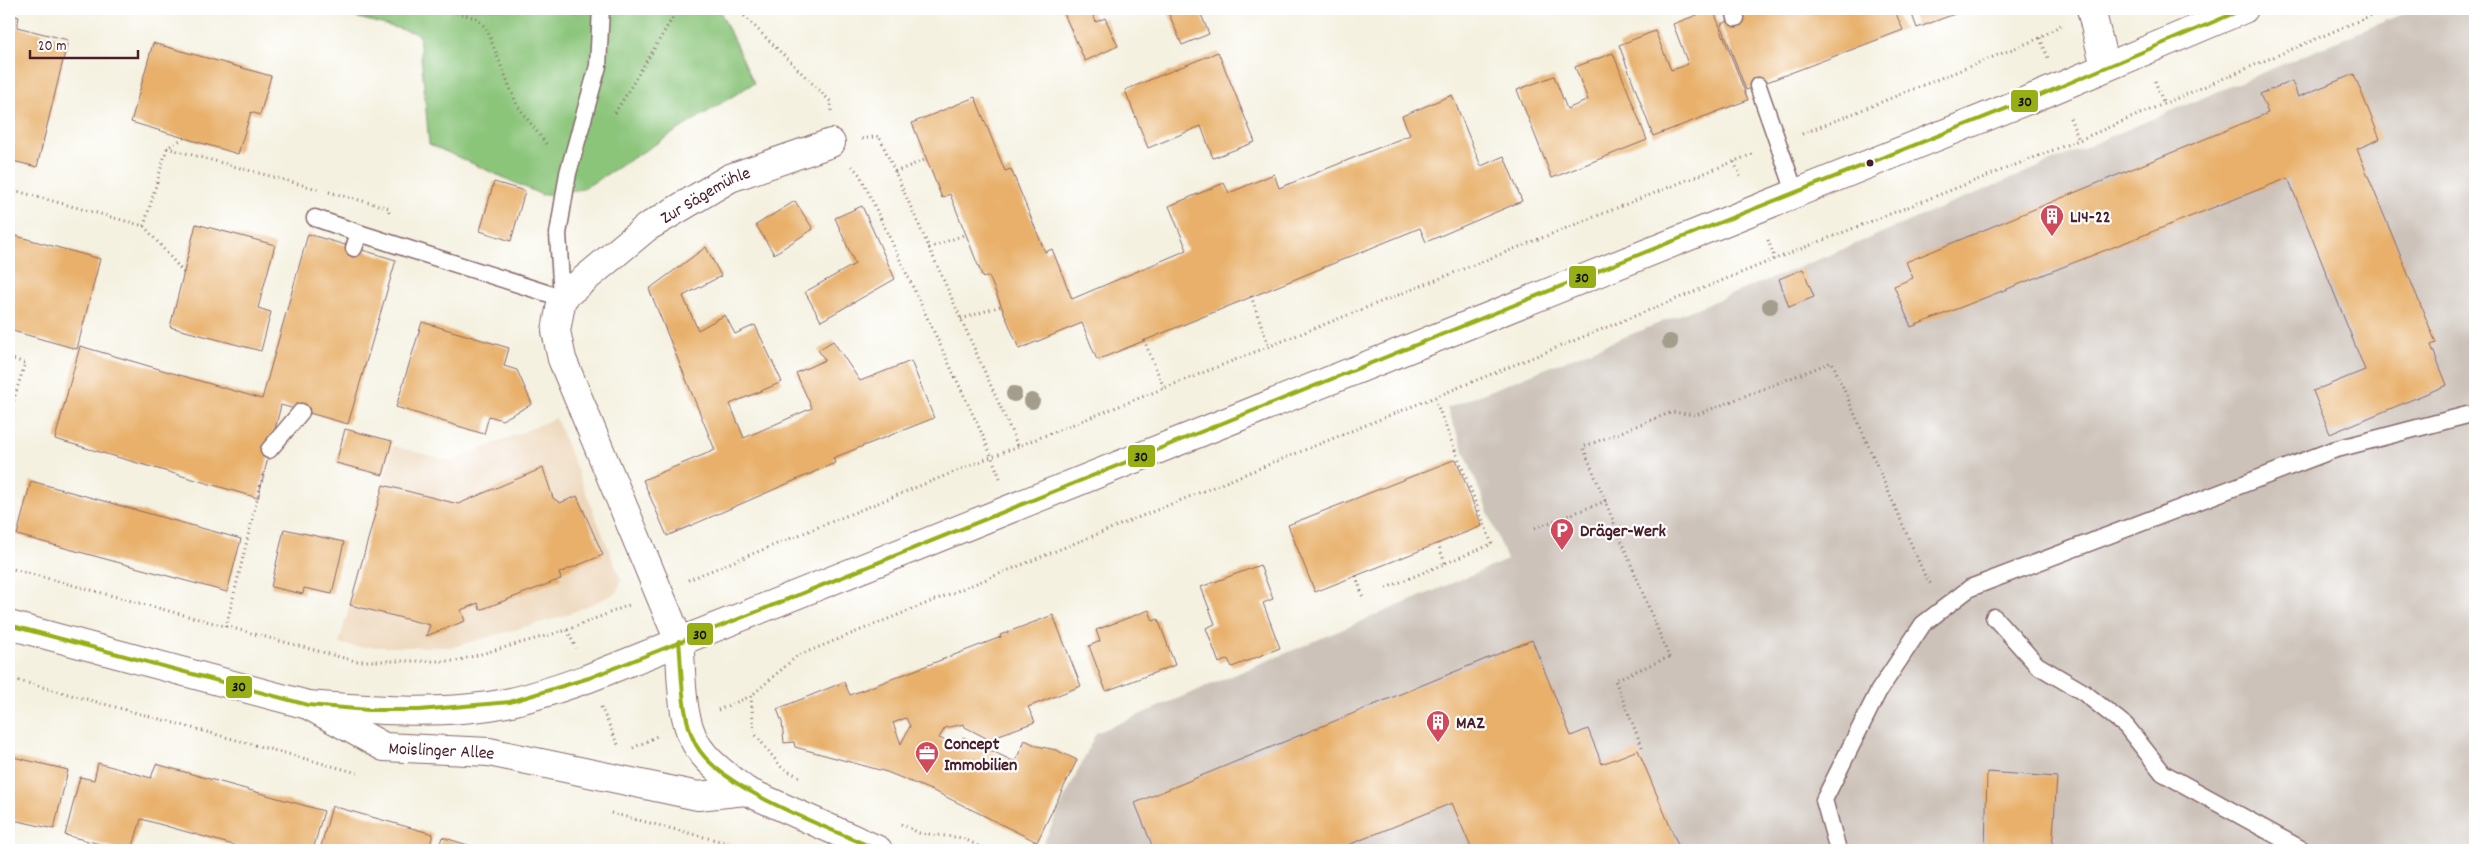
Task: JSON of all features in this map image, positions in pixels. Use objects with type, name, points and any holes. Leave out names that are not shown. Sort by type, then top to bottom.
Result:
[{"type":"main road","points":[[2091,9],[2105,67]]},
{"type":"main road","points":[[308,705],[369,710],[419,710],[510,702],[589,678],[1012,509],[2244,9]]},
{"type":"main road","name":"Zur Sägemühle","points":[[562,298],[646,228],[730,178],[831,143]]},
{"type":"main road","points":[[562,298],[556,331],[562,359],[660,592],[679,642],[687,722],[696,745],[705,757],[746,791],[878,850]]},
{"type":"main road","name":"Moislinger Allee","points":[[9,625],[308,705],[384,747],[490,752],[698,796],[746,791]]},
{"type":"lane","points":[[315,218],[356,240],[389,243],[562,298],[558,234],[568,174],[598,66],[601,9]]},
{"type":"lane","points":[[1758,86],[1795,192]]},
{"type":"lane","points":[[269,450],[301,412]]},
{"type":"lane","points":[[1838,850],[1824,800],[1878,692],[1923,624],[1970,588],[2333,450],[2475,413]]},
{"type":"lane","points":[[1994,617],[2037,665],[2083,692],[2126,726],[2162,773],[2303,850]]},
{"type":"path","points":[[442,9],[476,18],[486,28],[517,105],[568,174]]},
{"type":"path","points":[[635,79],[678,9]]},
{"type":"path","points":[[737,9],[831,102],[831,143],[860,175],[991,457],[1012,509]]},
{"type":"path","points":[[807,780],[782,768],[754,733],[751,696],[797,656],[1775,259],[2079,140],[2386,9]]},
{"type":"path","points":[[9,568],[355,661],[456,661],[567,630],[1018,446],[2040,38],[2065,23]]},
{"type":"path","points":[[831,143],[879,136],[1018,446]]},
{"type":"path","points":[[144,226],[167,148],[184,138]]},
{"type":"path","points":[[167,148],[389,208],[389,243]]},
{"type":"path","points":[[895,172],[926,159]]},
{"type":"path","points":[[9,189],[144,226],[184,273]]},
{"type":"path","points":[[929,248],[966,234]]},
{"type":"path","points":[[1252,296],[1269,347]]},
{"type":"path","points":[[962,319],[1001,306]]},
{"type":"path","points":[[9,336],[12,331]]},
{"type":"path","points":[[1144,340],[1164,388]]},
{"type":"path","points":[[9,358],[25,363],[9,415]]},
{"type":"path","points":[[1642,747],[1615,680],[1669,657],[1583,447],[1672,412],[1696,415],[1832,362],[1925,576],[1946,606]]},
{"type":"path","points":[[1386,588],[1492,544],[1435,398]]},
{"type":"path","points":[[226,627],[258,498]]},
{"type":"path","points":[[1535,528],[1606,501]]},
{"type":"path","points":[[1438,544],[1445,564]]},
{"type":"path","points":[[1356,576],[1363,597]]},
{"type":"path","points":[[9,678],[367,775]]},
{"type":"path","points":[[607,813],[727,843],[745,850]]},
{"type":"path","points":[[893,821],[919,833],[963,838],[986,850]]},
{"type":"shaded area","points":[[2414,9],[2475,9],[2475,850],[1040,850],[1096,733],[1507,560],[1447,408],[1822,258]]},
{"type":"shaded area","points":[[556,418],[621,580],[617,593],[564,616],[453,647],[360,647],[339,644],[393,446],[452,461]]},
{"type":"green space","points":[[325,9],[537,9],[573,12],[585,9],[719,9],[754,83],[583,189],[542,195],[429,144],[419,34]]},
{"type":"building","points":[[1062,9],[1090,9],[1096,22],[1105,18],[1118,46],[1085,61]]},
{"type":"building","points":[[1167,9],[1199,9],[1209,34],[1182,45]]},
{"type":"building","points":[[1713,9],[1748,100],[1653,136],[1619,45],[1655,31],[1671,70],[1678,68],[1688,64],[1673,24]]},
{"type":"building","points":[[1759,9],[1894,9],[1903,30],[1746,90],[1721,24]]},
{"type":"building","points":[[1910,9],[1968,9],[1917,28]]},
{"type":"building","points":[[9,14],[19,17],[17,27],[68,40],[37,167],[9,160]]},
{"type":"building","points":[[153,43],[271,76],[260,115],[251,112],[238,154],[131,122]]},
{"type":"building","points":[[1218,52],[1255,142],[1213,158],[1201,126],[1148,148],[1125,90]]},
{"type":"building","points":[[1613,53],[1647,140],[1552,178],[1517,90],[1554,76],[1567,109],[1588,100],[1575,67]]},
{"type":"building","name":"L14-22","points":[[2354,74],[2380,139],[2357,149],[2436,343],[2431,345],[2447,385],[2330,434],[2313,391],[2365,370],[2288,178],[1911,327],[1894,286],[1913,278],[1906,262],[2268,113],[2260,94],[2292,81],[2298,97]]},
{"type":"building","points":[[1452,95],[1481,166],[1504,156],[1522,201],[1426,242],[1420,228],[1097,360],[1082,323],[1019,349],[989,276],[983,278],[950,194],[942,198],[912,123],[975,97],[1005,171],[1011,169],[1045,252],[1052,249],[1072,299],[1187,250],[1169,206],[1224,183],[1229,193],[1274,174],[1279,188],[1410,135],[1402,116]]},
{"type":"building","points":[[494,182],[525,191],[511,241],[480,231]]},
{"type":"building","points":[[795,201],[813,229],[774,254],[756,225]]},
{"type":"building","points":[[862,206],[895,279],[821,321],[805,292],[855,264],[835,218]]},
{"type":"building","points":[[196,224],[275,245],[258,308],[271,312],[261,351],[170,327]]},
{"type":"building","points":[[9,234],[100,259],[77,349],[9,330]]},
{"type":"building","points":[[308,234],[396,260],[348,424],[281,405],[258,498],[55,439],[80,346],[262,399]]},
{"type":"building","points":[[706,247],[721,276],[683,296],[698,330],[725,315],[735,334],[755,325],[782,382],[730,404],[744,438],[812,408],[796,373],[825,360],[818,350],[833,341],[860,381],[911,361],[934,418],[833,458],[835,463],[667,536],[643,480],[715,450],[649,289]]},
{"type":"building","points":[[1803,269],[1814,297],[1789,307],[1779,279]]},
{"type":"building","points":[[422,322],[509,348],[504,366],[517,370],[532,404],[502,420],[489,416],[484,434],[396,407]]},
{"type":"building","points":[[345,429],[392,441],[383,475],[336,463]]},
{"type":"building","points":[[1456,459],[1482,526],[1315,592],[1288,525]]},
{"type":"building","points":[[543,468],[553,498],[560,503],[577,496],[603,555],[559,573],[561,579],[480,610],[478,603],[461,610],[465,621],[426,636],[430,625],[350,605],[383,485],[458,504]]},
{"type":"building","points":[[31,481],[241,539],[227,592],[17,535]]},
{"type":"building","points":[[284,529],[344,542],[332,594],[304,588],[303,594],[271,587]]},
{"type":"building","points":[[1260,565],[1273,599],[1263,603],[1280,648],[1232,667],[1228,659],[1219,663],[1206,628],[1215,624],[1201,587]]},
{"type":"building","points":[[1149,610],[1153,621],[1158,619],[1175,665],[1106,691],[1089,646],[1100,641],[1096,630]]},
{"type":"building","points":[[1053,615],[1081,686],[1028,707],[1035,722],[988,739],[965,727],[964,724],[945,728],[939,738],[960,746],[963,737],[1015,762],[1025,740],[1037,746],[1056,750],[1077,760],[1037,842],[938,793],[887,772],[795,747],[794,742],[784,743],[782,722],[777,709],[844,682],[850,695],[1001,637],[1000,635]],"holes":[[[906,718],[910,726],[901,744],[893,723]]]},
{"type":"building","name":"MAZ","points":[[1532,640],[1571,736],[1588,729],[1602,764],[1638,750],[1680,850],[1472,850],[1452,803],[1336,850],[1154,850],[1135,803]]},
{"type":"building","points":[[9,756],[68,770],[54,829],[9,819]]},
{"type":"building","points":[[98,763],[151,778],[156,764],[324,811],[313,850],[251,850],[141,819],[132,850],[123,850],[65,835],[80,777],[94,780]]},
{"type":"building","points":[[1987,772],[2057,777],[2052,850],[1985,850]]},
{"type":"building","points":[[332,806],[433,834],[429,850],[320,850]]},
{"type":"building","points":[[442,837],[484,850],[438,850]]},
{"type":"transit line","name":"30","points":[[9,625],[308,705],[369,710],[419,710],[510,702],[589,678],[751,614],[1628,259],[2043,94],[2244,9]]},
{"type":"transit line","name":"30","points":[[679,641],[687,722],[696,745],[709,762],[752,793],[878,850]]},
{"type":"place","name":"L14-22","points":[[2052,237]]},
{"type":"place","name":"Dräger-Werk","points":[[1562,551]]},
{"type":"place","name":"MAZ","points":[[1438,743]]},
{"type":"place","name":"Concept Immobilien","points":[[927,774]]}]
